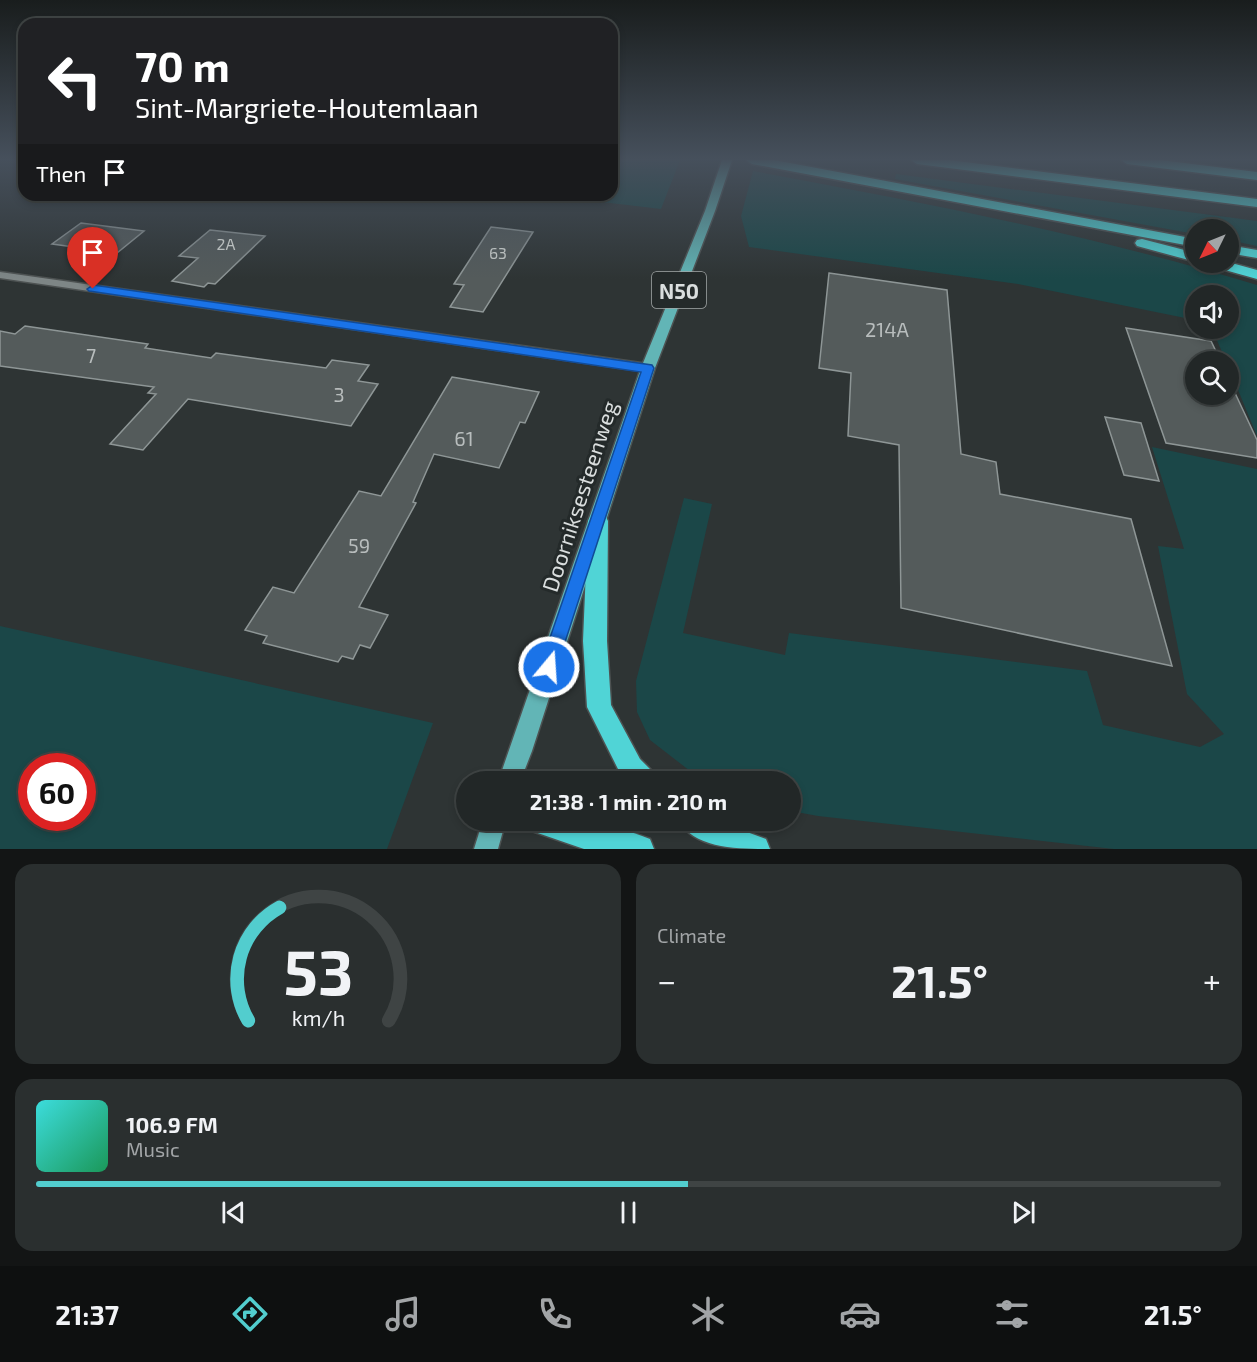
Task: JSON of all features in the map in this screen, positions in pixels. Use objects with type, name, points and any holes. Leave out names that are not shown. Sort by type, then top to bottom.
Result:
[{"type":"highway","points":[[970,200],[1185,241]]},
{"type":"highway","points":[[1230,200],[1257,203]]},
{"type":"highway","points":[[1055,215],[1185,255]]},
{"type":"highway","points":[[1239,251],[1257,254]]},
{"type":"highway","points":[[1239,270],[1257,275]]},
{"type":"highway","points":[[598,521],[595,641],[599,706],[634,771]]},
{"type":"highway","points":[[571,831],[640,849]]},
{"type":"highway","points":[[706,831],[756,849]]},
{"type":"main road","name":"Doorniksesteenweg","points":[[513,771],[648,368],[714,200]]},
{"type":"main road","points":[[486,849],[492,831]]},
{"type":"street","points":[[0,275],[648,368]]},
{"type":"shaded area","points":[[665,200],[661,209],[594,201]]},
{"type":"shaded area","points":[[745,200],[902,200],[1132,250],[1185,264],[1185,273],[1216,273],[1257,285],[1257,436],[1239,392],[1239,351],[1222,351],[1216,339],[1239,339],[1239,285],[1185,285],[1185,318],[1018,284],[749,247],[741,216]]},
{"type":"shaded area","points":[[1007,200],[1093,200],[1257,221],[1257,246],[1239,242],[1239,219],[1185,219],[1185,232]]},
{"type":"shaded area","points":[[1152,447],[1257,469],[1257,849],[1114,849],[801,813],[801,771],[690,771],[650,740],[637,712],[636,681],[684,498],[712,504],[683,633],[785,655],[789,633],[1087,671],[1103,725],[1200,747],[1224,734],[1187,694],[1158,546],[1184,549]]},
{"type":"shaded area","points":[[0,626],[433,723],[387,849],[0,849]]},
{"type":"building","points":[[81,223],[144,231],[117,253],[52,244]]},
{"type":"building","points":[[491,227],[533,232],[483,312],[450,307],[464,285],[454,284]]},
{"type":"building","points":[[210,230],[265,236],[215,284],[208,283],[204,287],[172,281],[198,258],[179,256]]},
{"type":"building","points":[[829,273],[947,290],[961,454],[996,462],[1000,494],[1131,519],[1172,666],[901,608],[899,445],[848,436],[851,373],[819,368]]},
{"type":"building","points":[[25,326],[148,344],[145,348],[211,358],[216,353],[326,368],[332,360],[369,365],[358,381],[378,384],[351,426],[188,399],[143,450],[110,444],[156,394],[148,393],[154,387],[0,366],[0,331],[15,334]]},
{"type":"building","points":[[1126,328],[1185,337],[1185,339],[1211,341],[1216,351],[1185,351],[1185,405],[1239,405],[1239,402],[1257,440],[1257,458],[1166,443]]},
{"type":"building","points":[[452,377],[539,392],[525,423],[520,422],[499,468],[434,454],[413,502],[416,503],[359,607],[388,615],[370,648],[360,645],[353,659],[342,656],[338,662],[263,643],[267,636],[245,630],[273,587],[294,593],[359,491],[381,496]]},
{"type":"building","points":[[1105,417],[1141,423],[1159,481],[1124,475]]},
{"type":"route","points":[[93,289],[648,368],[549,667]]}]
